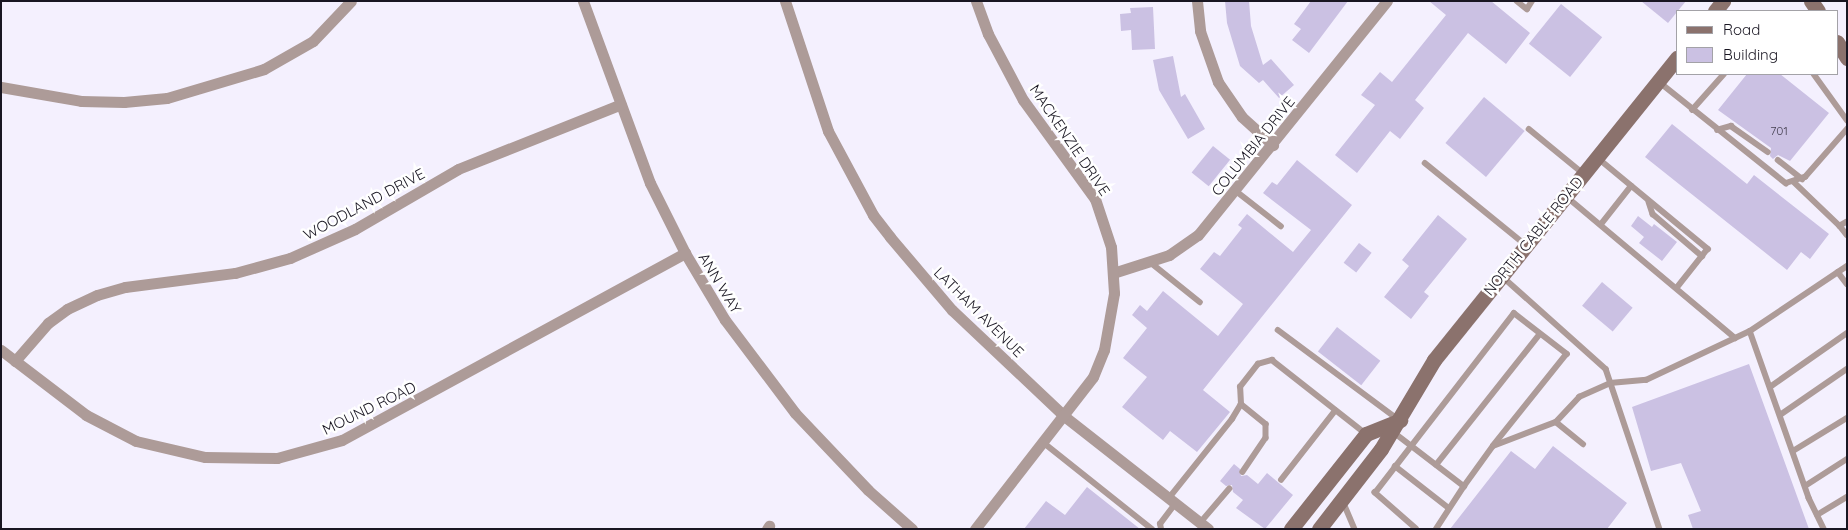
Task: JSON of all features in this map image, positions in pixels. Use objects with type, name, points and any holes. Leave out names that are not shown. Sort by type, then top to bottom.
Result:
[{"type":"street","points":[[1,87],[81,101],[124,102],[167,98],[229,82],[270,66],[313,41],[351,1]]},
{"type":"street","name":"ANN WAY","points":[[583,1],[650,183],[685,253],[724,320],[774,389],[868,490],[912,529]]},
{"type":"street","name":"LATHAM AVENUE","points":[[786,1],[828,131],[873,215],[952,310],[1064,416],[1204,526]]},
{"type":"street","name":"MACKENZIE DRIVE","points":[[975,529],[1093,378],[1104,350],[1113,311],[1111,247],[1095,199],[1015,86],[988,34],[976,1]]},
{"type":"street","points":[[1197,1],[1200,31],[1218,82],[1242,117],[1273,145]]},
{"type":"street","name":"COLUMBIA DRIVE","points":[[1113,273],[1150,262],[1176,251],[1198,235],[1236,191],[1387,1]]},
{"type":"street","points":[[1838,44],[1847,58]]},
{"type":"street","name":"NORTH CABLE ROAD","points":[[1322,528],[1396,426],[1434,360],[1676,59]]},
{"type":"street","name":"WOODLAND DRIVE","points":[[15,360],[48,323],[67,309],[97,295],[125,287],[235,273],[290,258],[355,229],[458,169],[513,144],[621,104]]},
{"type":"street","name":"MOUND ROAD","points":[[1,350],[86,416],[136,441],[205,457],[277,458],[342,440],[685,253]]},
{"type":"street","points":[[1291,529],[1366,434],[1396,426]]},
{"type":"lane","points":[[1517,1],[1526,9],[1532,1]]},
{"type":"lane","points":[[1692,110],[1723,75]]},
{"type":"lane","points":[[1815,75],[1847,120]]},
{"type":"lane","points":[[1658,81],[1786,183],[1795,183],[1802,179],[1847,129]]},
{"type":"lane","points":[[1718,130],[1731,126],[1768,152]]},
{"type":"lane","points":[[1529,129],[1584,174]]},
{"type":"lane","points":[[1596,157],[1708,249],[1678,287]]},
{"type":"lane","points":[[1778,160],[1802,179]]},
{"type":"lane","points":[[1425,163],[1526,245]]},
{"type":"lane","points":[[1795,183],[1847,235]]},
{"type":"lane","points":[[1602,223],[1631,186]]},
{"type":"lane","points":[[1236,191],[1281,226]]},
{"type":"lane","points":[[1566,195],[1678,287],[1735,338]]},
{"type":"lane","points":[[1840,226],[1847,222]]},
{"type":"lane","points":[[1150,262],[1200,302]]},
{"type":"lane","points":[[1493,446],[1556,422],[1578,397],[1610,382],[1646,380],[1750,332],[1847,266]]},
{"type":"lane","points":[[1838,272],[1847,284]]},
{"type":"lane","points":[[1502,275],[1606,369],[1660,529]]},
{"type":"lane","points":[[1416,529],[1375,493],[1410,445],[1514,313],[1567,354],[1493,446],[1436,529]]},
{"type":"lane","points":[[1278,330],[1396,426],[1410,445],[1464,486]]},
{"type":"lane","points":[[1750,332],[1805,486],[1824,529]]},
{"type":"lane","points":[[1770,387],[1847,333]]},
{"type":"lane","points":[[1436,465],[1540,334]]},
{"type":"lane","points":[[1161,529],[1160,524],[1193,466],[1232,419],[1241,404],[1240,388],[1258,364],[1272,360],[1366,434]]},
{"type":"lane","points":[[1780,415],[1847,369]]},
{"type":"lane","points":[[1241,404],[1266,424],[1266,438],[1243,472]]},
{"type":"lane","points":[[1282,480],[1335,411]]},
{"type":"lane","points":[[1792,451],[1847,418]]},
{"type":"lane","points":[[1556,422],[1583,444]]},
{"type":"lane","points":[[1044,443],[1152,529]]},
{"type":"lane","points":[[1805,486],[1847,459]]},
{"type":"lane","points":[[1395,466],[1449,508]]},
{"type":"lane","points":[[1204,526],[1229,489]]},
{"type":"lane","points":[[1817,515],[1847,497]]},
{"type":"lane","points":[[1342,499],[1355,529]]},
{"type":"building","points":[[1225,1],[1249,1],[1251,26],[1263,65],[1271,59],[1294,85],[1279,98],[1263,80],[1259,83],[1240,66],[1227,23]]},
{"type":"building","points":[[1311,1],[1348,1],[1309,53],[1292,40],[1301,29],[1294,24]]},
{"type":"building","points":[[1429,1],[1491,1],[1530,33],[1506,64],[1468,33],[1415,100],[1424,108],[1400,139],[1390,131],[1357,173],[1335,155],[1375,105],[1361,95],[1380,72],[1392,82],[1446,15]]},
{"type":"building","points":[[1641,1],[1686,1],[1679,10],[1676,10],[1676,13],[1668,23]]},
{"type":"building","points":[[1561,4],[1602,37],[1570,77],[1529,44]]},
{"type":"building","points":[[1153,7],[1155,49],[1132,50],[1131,30],[1121,31],[1120,14],[1131,13],[1130,8]]},
{"type":"building","points":[[1173,56],[1181,97],[1185,94],[1205,129],[1188,139],[1159,90],[1153,60]]},
{"type":"building","points":[[1746,75],[1781,75],[1829,113],[1790,161],[1778,155],[1773,159],[1770,156],[1771,148],[1718,110]]},
{"type":"building","points":[[1484,97],[1525,131],[1486,177],[1445,143]]},
{"type":"building","points":[[1672,124],[1747,184],[1754,175],[1829,234],[1810,259],[1801,252],[1787,270],[1645,157]]},
{"type":"building","points":[[1213,146],[1230,160],[1209,186],[1192,172]]},
{"type":"building","points":[[1297,160],[1352,205],[1203,390],[1230,412],[1197,452],[1170,431],[1163,440],[1122,407],[1147,377],[1123,358],[1147,328],[1132,315],[1140,305],[1147,311],[1163,291],[1218,336],[1243,304],[1200,269],[1214,252],[1220,256],[1242,228],[1238,225],[1247,214],[1293,252],[1311,230],[1263,193],[1272,182],[1277,185]]},
{"type":"building","points":[[1438,215],[1467,239],[1424,292],[1429,296],[1411,319],[1384,297],[1409,266],[1402,260]]},
{"type":"building","points":[[1638,216],[1652,227],[1654,224],[1677,242],[1662,261],[1639,243],[1644,237],[1631,226]]},
{"type":"building","points":[[1359,243],[1372,253],[1356,273],[1344,263]]},
{"type":"building","points":[[1602,282],[1633,308],[1613,331],[1582,306]]},
{"type":"building","points":[[1337,327],[1380,361],[1361,385],[1318,351]]},
{"type":"building","points":[[1749,364],[1809,529],[1693,529],[1688,515],[1701,511],[1681,463],[1651,471],[1632,407]]},
{"type":"building","points":[[1553,446],[1627,503],[1607,529],[1450,529],[1511,451],[1535,469]]},
{"type":"building","points":[[1234,464],[1240,469],[1241,476],[1247,475],[1258,484],[1267,473],[1293,495],[1265,529],[1236,508],[1243,500],[1233,492],[1232,485],[1226,486],[1220,481]]},
{"type":"building","points":[[1087,487],[1140,529],[1024,529],[1046,501],[1065,515]]}]
